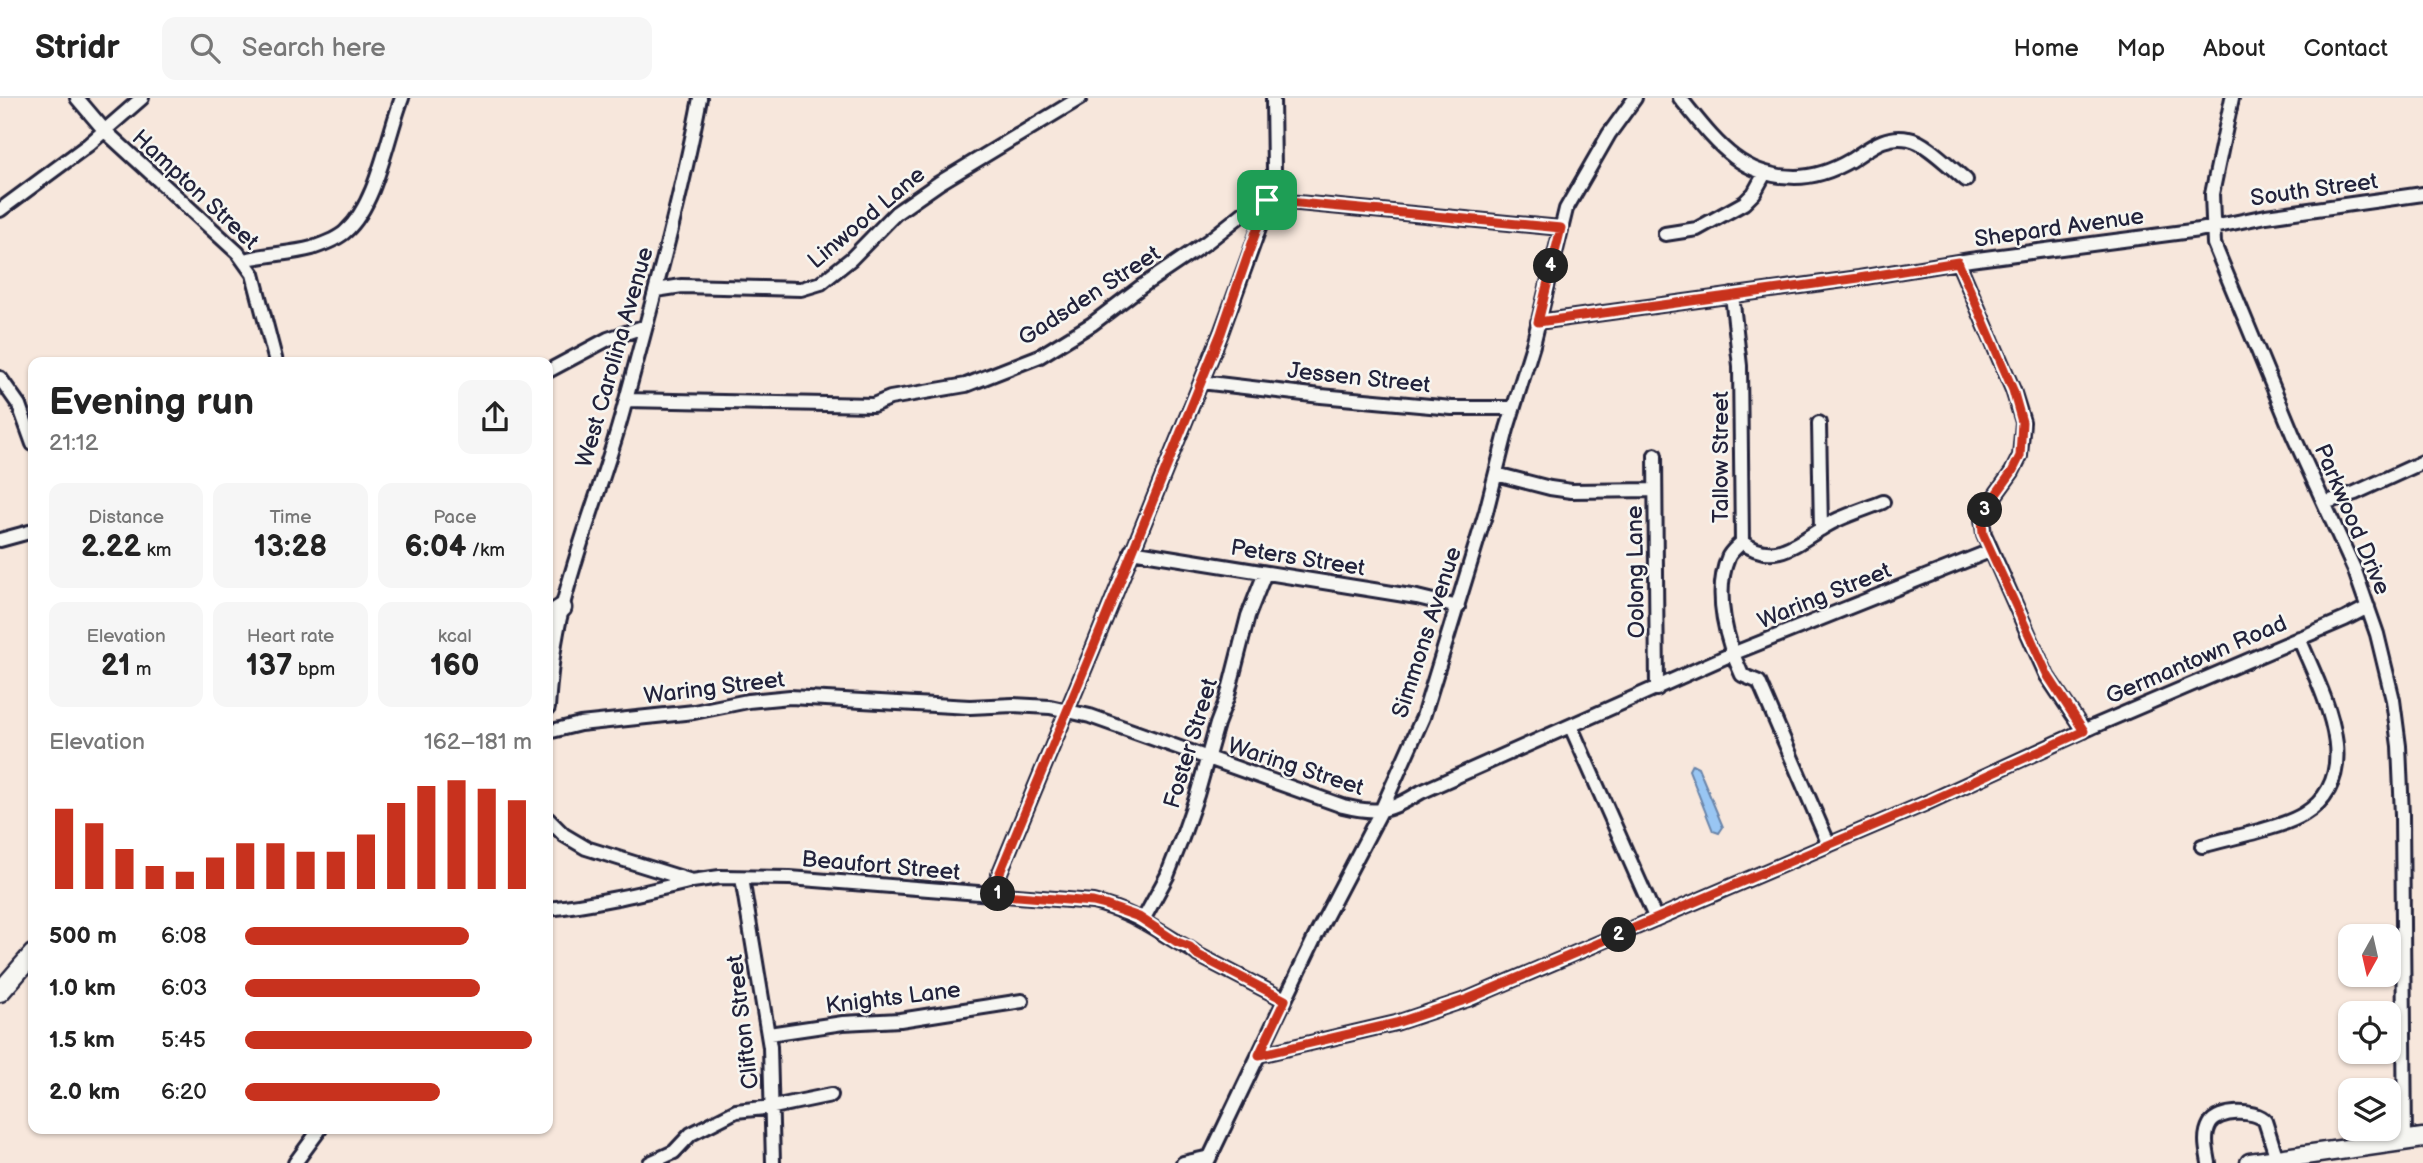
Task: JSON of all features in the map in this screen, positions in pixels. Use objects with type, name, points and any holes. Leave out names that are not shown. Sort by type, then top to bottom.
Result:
[{"type":"street","name":"Hampton Street","points":[[77,98],[104,131],[243,260],[253,274],[275,357]]},
{"type":"street","points":[[0,210],[104,131],[142,98]]},
{"type":"street","points":[[243,260],[312,248],[344,234],[362,210],[379,170],[402,98]]},
{"type":"street","name":"West Carolina Avenue","points":[[553,645],[555,612],[626,400],[656,290],[685,177],[700,98]]},
{"type":"street","name":"Linwood Lane","points":[[656,290],[682,286],[801,289],[821,283],[907,205],[1080,98]]},
{"type":"street","points":[[991,894],[1221,333],[1267,200],[1274,171],[1273,98]]},
{"type":"street","name":"Simmons Avenue","points":[[1209,1160],[1343,880],[1381,811],[1423,717],[1496,474],[1569,202],[1609,134],[1634,98]]},
{"type":"street","points":[[1680,98],[1728,153],[1739,162],[1765,173],[1782,177],[1809,177],[1849,161],[1877,142],[1894,138],[1912,139],[1966,180]]},
{"type":"street","name":"Parkwood Drive","points":[[2232,98],[2212,194],[2212,228],[2218,258],[2368,607],[2389,677],[2399,746],[2414,1140]]},
{"type":"street","points":[[1665,234],[1697,229],[1744,203],[1754,193],[1765,173]]},
{"type":"street","name":"South Street","points":[[2212,228],[2266,216],[2423,194]]},
{"type":"street","points":[[1267,200],[1561,228]]},
{"type":"street","name":"Gadsden Street","points":[[626,400],[873,405],[890,398],[965,385],[1040,356],[1092,324],[1245,212],[1267,200]]},
{"type":"street","name":"Shepard Avenue","points":[[1538,322],[2212,228]]},
{"type":"street","points":[[1958,262],[2013,390],[2022,422],[2020,456],[1986,508],[1982,519],[1983,534],[2048,676],[2084,731]]},
{"type":"street","name":"Tallow Street","points":[[1732,295],[1740,366],[1743,444],[1742,542],[1728,556],[1722,577],[1722,602],[1732,654]]},
{"type":"street","points":[[553,368],[608,339],[646,326]]},
{"type":"street","points":[[0,378],[19,405],[28,430]]},
{"type":"street","name":"Jessen Street","points":[[1200,382],[1452,408],[1513,408]]},
{"type":"street","points":[[1819,423],[1821,529]]},
{"type":"street","name":"Oolong Lane","points":[[1656,455],[1657,689]]},
{"type":"street","points":[[2324,503],[2355,493],[2423,462]]},
{"type":"street","points":[[1496,474],[1571,491],[1656,490]]},
{"type":"street","points":[[1742,542],[1754,551],[1783,550],[1800,544],[1834,521],[1884,502]]},
{"type":"street","points":[[0,540],[28,532]]},
{"type":"street","name":"Peters Street","points":[[1131,551],[1417,597],[1458,607]]},
{"type":"street","name":"Waring Street","points":[[553,731],[580,724],[694,712],[748,701],[790,697],[970,707],[1013,705],[1068,710],[1144,734],[1343,806],[1369,812],[1381,811],[1397,807],[1421,792],[1732,654],[1990,551]]},
{"type":"street","name":"Foster Street","points":[[1143,920],[1153,905],[1175,856],[1227,698],[1248,616],[1265,573]]},
{"type":"street","name":"Germantown Road","points":[[1259,1055],[1396,1023],[1443,1009],[1829,845],[2368,607]]},
{"type":"street","points":[[2202,846],[2292,820],[2306,813],[2330,785],[2336,769],[2335,735],[2299,638]]},
{"type":"street","points":[[1732,654],[1742,675],[1759,682],[1829,845]]},
{"type":"street","points":[[1571,727],[1656,919]]},
{"type":"street","name":"Beaufort Street","points":[[553,824],[564,835],[586,848],[692,881],[720,877],[790,878],[1093,902],[1143,920],[1177,942],[1190,947],[1198,955],[1285,1000]]},
{"type":"street","name":"Clifton Street","points":[[742,877],[769,1034],[773,1163]]},
{"type":"street","points":[[553,908],[612,900],[692,881]]},
{"type":"street","points":[[0,992],[28,960]]},
{"type":"street","name":"Knights Lane","points":[[769,1034],[843,1023],[900,1020],[1022,1001]]},
{"type":"street","points":[[650,1163],[666,1157],[691,1134],[744,1108],[773,1107],[831,1096]]},
{"type":"street","points":[[2209,1163],[2206,1141],[2212,1120],[2218,1116],[2249,1112],[2265,1121],[2277,1159]]},
{"type":"street","points":[[295,1163],[316,1134]]},
{"type":"street","points":[[2250,1163],[2414,1140]]},
{"type":"street","points":[[1183,1163],[1209,1160]]},
{"type":"water","points":[[1692,764],[1698,767],[1723,827],[1719,833],[1713,831],[1689,770]]},
{"type":"route","points":[[1267,200],[1561,228],[1538,322],[1958,262],[2019,405],[2022,422],[2020,456],[1986,508],[1982,519],[1983,534],[2048,676],[2059,697],[2084,731],[1924,804],[1443,1009],[1396,1023],[1259,1055],[1285,1000],[1198,955],[1190,947],[1177,942],[1139,917],[1118,909],[1093,902],[991,894],[1036,790],[1080,675],[1221,333],[1267,200]]}]
